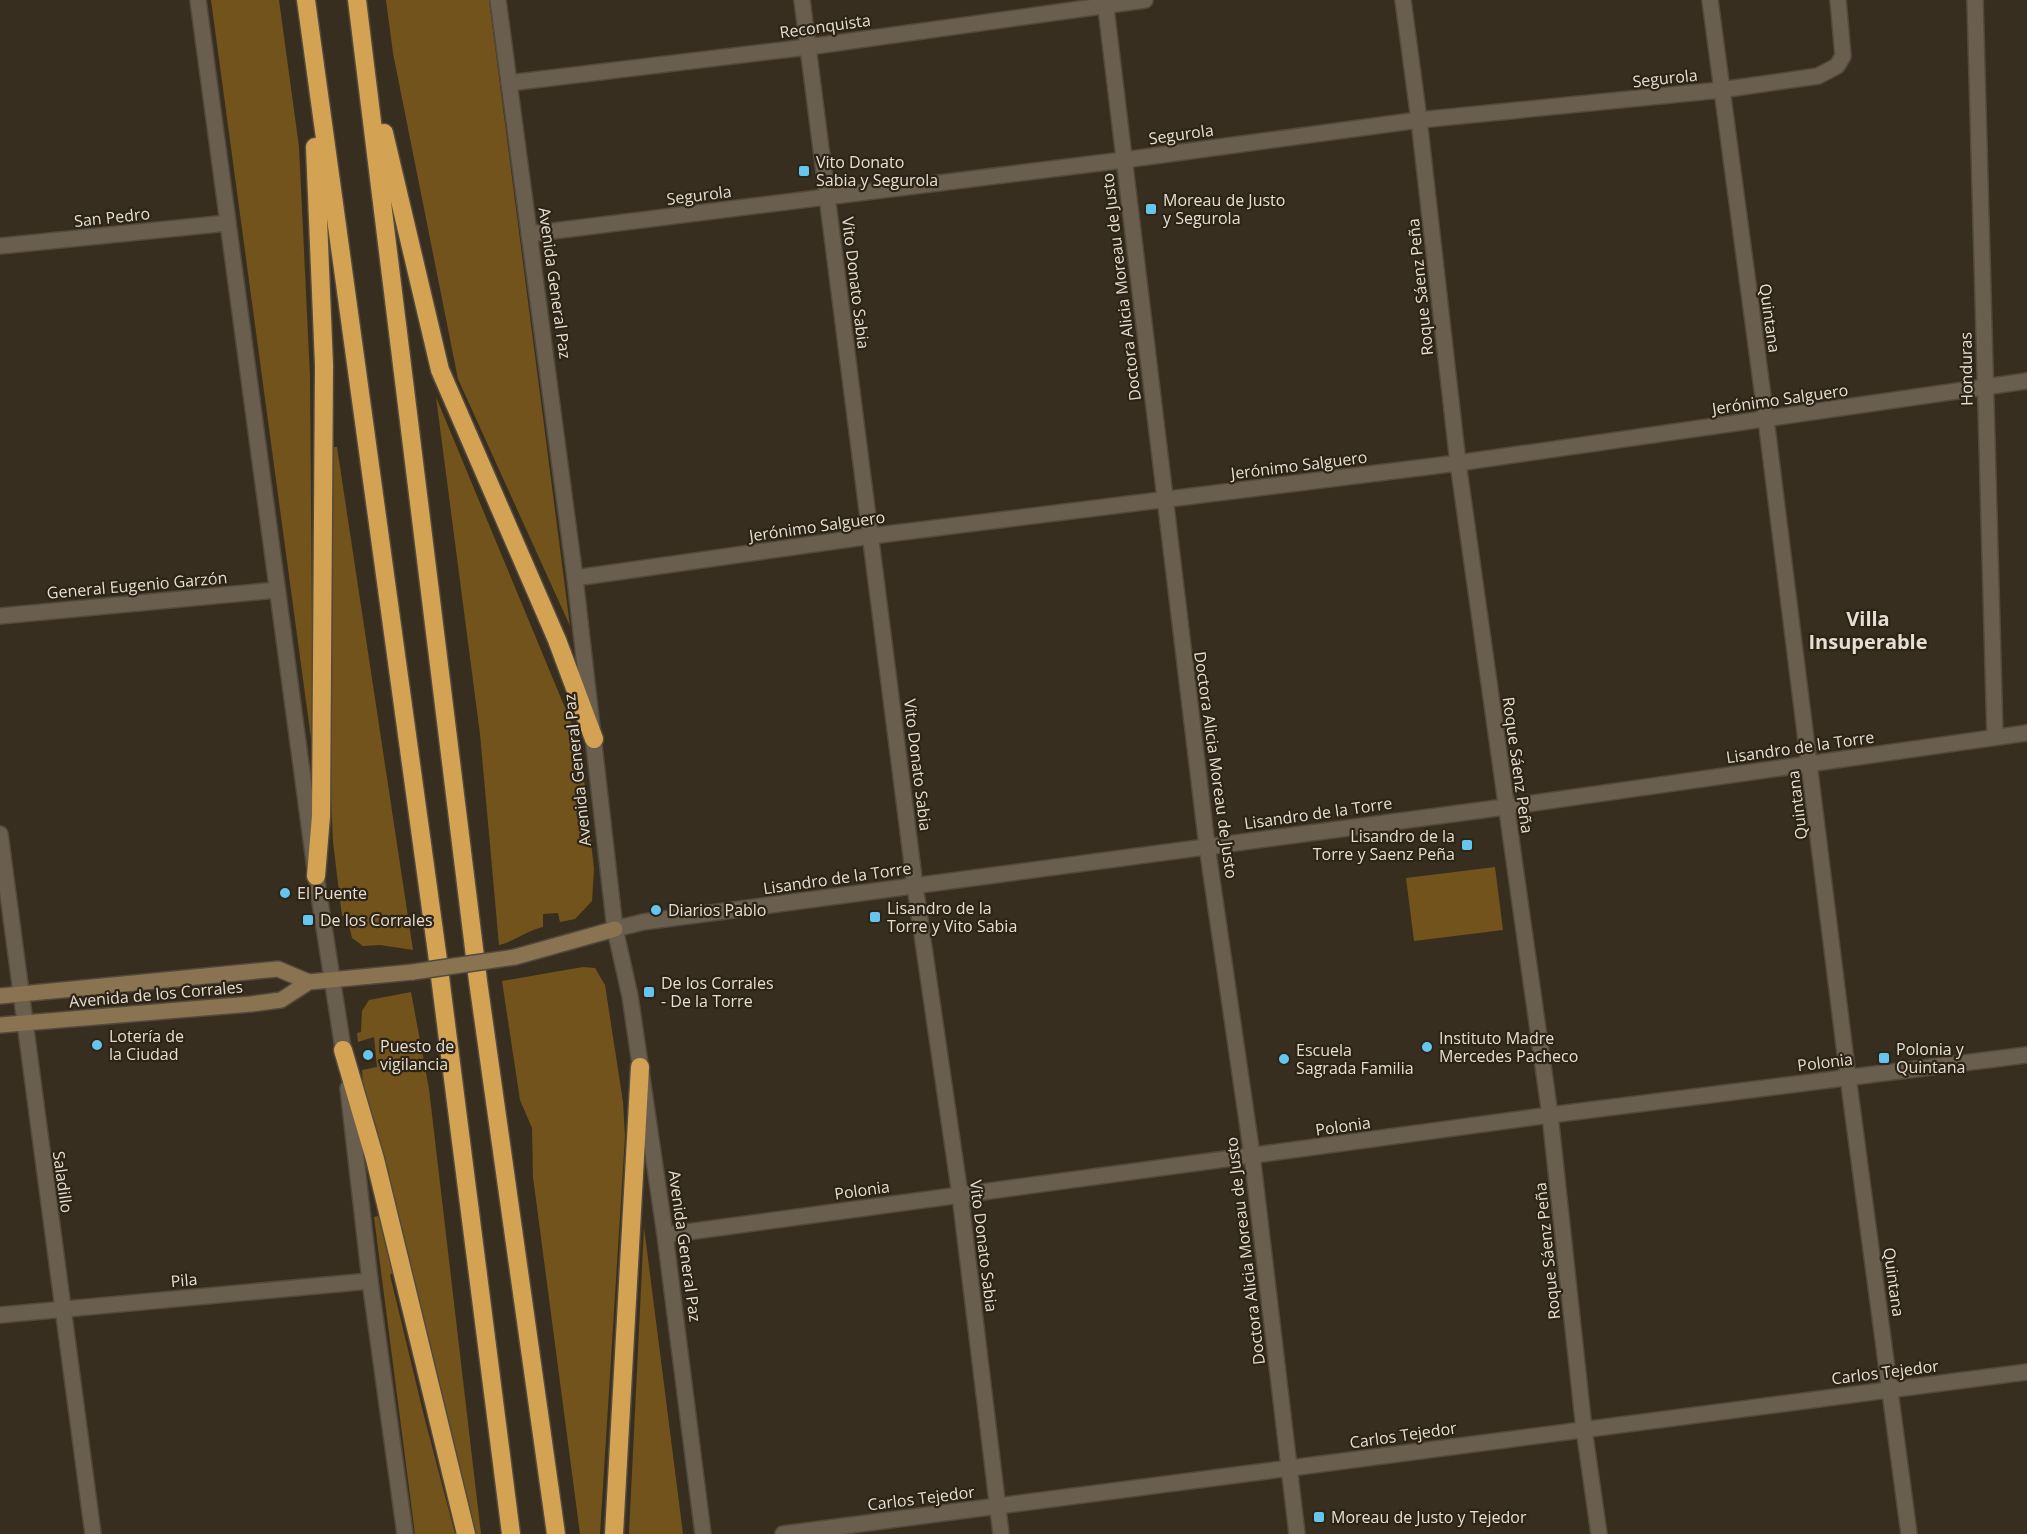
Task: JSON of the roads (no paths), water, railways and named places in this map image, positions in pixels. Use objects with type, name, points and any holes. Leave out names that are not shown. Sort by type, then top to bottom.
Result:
[{"type":"highway","points":[[306,0],[437,952],[511,1534]]},
{"type":"highway","points":[[357,0],[478,981],[556,1534]]},
{"type":"highway","points":[[310,28],[324,365],[321,816],[316,876]]},
{"type":"highway","points":[[363,44],[440,370],[557,640],[594,739]]},
{"type":"highway","points":[[344,1050],[375,1159],[466,1534]]},
{"type":"highway","points":[[614,1534],[640,1067]]},
{"type":"main road","name":"Avenida de los Corrales","points":[[0,1025],[281,1000],[309,982],[413,972],[515,957],[615,929]]},
{"type":"main road","name":"Avenida de los Corrales","points":[[0,996],[278,969],[309,982]]},
{"type":"street","points":[[198,0],[316,876],[344,1050],[370,1281],[405,1534]]},
{"type":"street","name":"Avenida General Paz","points":[[498,0],[575,578],[615,929],[630,996],[665,1235],[703,1534]]},
{"type":"street","name":"Vito Donato Sabia","points":[[802,0],[915,886],[960,1195],[1001,1534]]},
{"type":"street","name":"Reconquista","points":[[509,84],[808,46],[1106,2],[1144,0]]},
{"type":"street","name":"Roque Sáenz Peña","points":[[1402,0],[1419,120],[1458,463],[1550,1115],[1584,1429],[1599,1534]]},
{"type":"street","name":"Quintana","points":[[1710,0],[1909,1534]]},
{"type":"street","name":"Segurola","points":[[529,234],[1124,160],[1419,120],[1721,90],[1818,76],[1837,66],[1843,56],[1838,0]]},
{"type":"street","name":"Honduras","points":[[1975,0],[1995,737]]},
{"type":"street","name":"Doctora Alicia Moreau de Justo","points":[[1106,2],[1207,846],[1252,1155],[1297,1534]]},
{"type":"street","name":"San Pedro","points":[[0,246],[228,223]]},
{"type":"street","name":"Jerónimo Salguero","points":[[575,578],[871,536],[1458,463],[2027,381]]},
{"type":"street","name":"General Eugenio Garzón","points":[[0,616],[278,590]]},
{"type":"street","name":"Lisandro de la Torre","points":[[615,929],[643,922],[1505,807],[2027,733]]},
{"type":"street","name":"Saladillo","points":[[0,834],[93,1534]]},
{"type":"street","name":"Polonia","points":[[665,1235],[1550,1115],[2027,1055]]},
{"type":"street","name":"Pila","points":[[0,1315],[370,1281]]},
{"type":"street","name":"Carlos Tejedor","points":[[783,1534],[2027,1372]]},
{"type":"place","name":"Vito Donato Sabia y Segurola","points":[[804,171]]},
{"type":"place","name":"Moreau de Justo y Segurola","points":[[1151,209]]},
{"type":"place","name":"Lisandro de la Torre y Saenz Peña","points":[[1467,845]]},
{"type":"place","name":"El Puente","points":[[285,893]]},
{"type":"place","name":"Diarios Pablo","points":[[656,910]]},
{"type":"place","name":"Lisandro de la Torre y Vito Sabia","points":[[875,917]]},
{"type":"place","name":"De los Corrales","points":[[308,920]]},
{"type":"place","name":"De los Corrales - De la Torre","points":[[649,992]]},
{"type":"place","name":"Lotería de la Ciudad","points":[[97,1045]]},
{"type":"place","name":"Instituto Madre Mercedes Pacheco","points":[[1427,1047]]},
{"type":"place","name":"Puesto de vigilancia","points":[[368,1055]]},
{"type":"place","name":"Polonia y Quintana","points":[[1884,1058]]},
{"type":"place","name":"Escuela Sagrada Familia","points":[[1284,1059]]},
{"type":"place","name":"Moreau de Justo y Tejedor","points":[[1319,1517]]},
{"type":"district","name":"Villa Insuperable","points":[[1868,630]]}]
